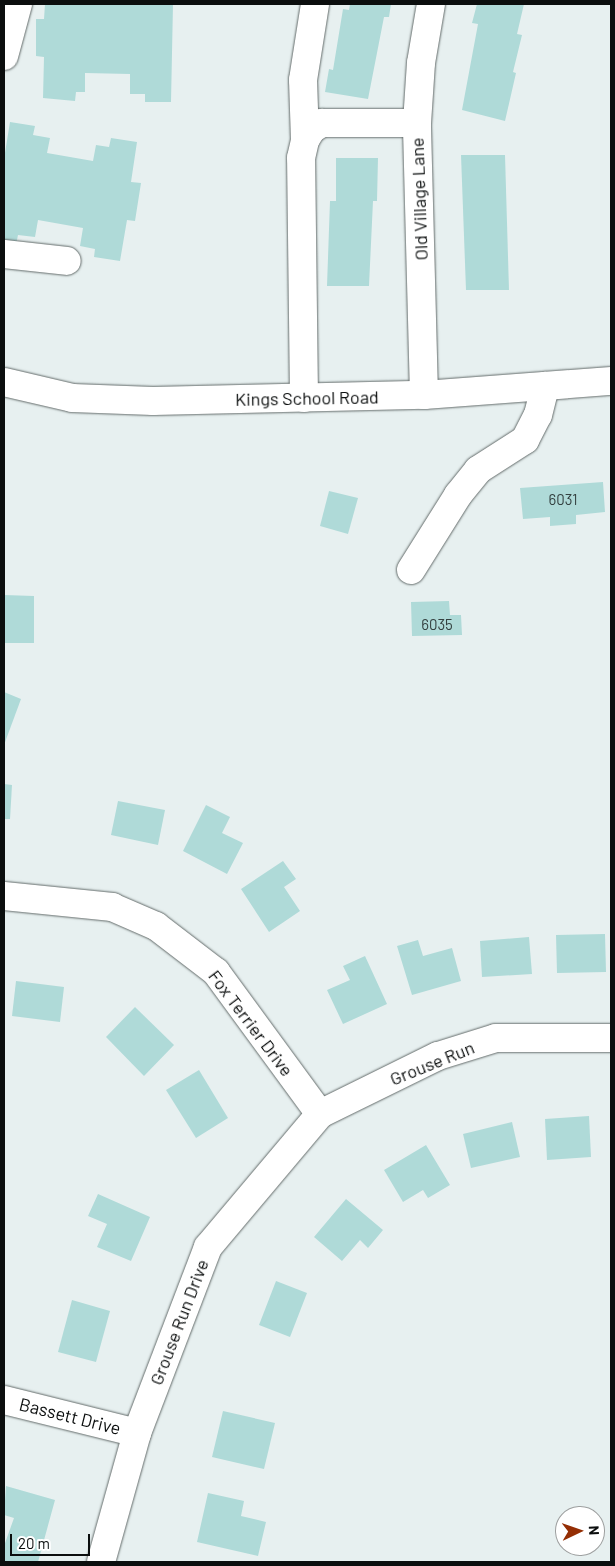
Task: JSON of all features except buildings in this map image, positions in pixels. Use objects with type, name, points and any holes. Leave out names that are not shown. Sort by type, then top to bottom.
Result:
[{"type":"street","points":[[4,56],[18,4]]},
{"type":"street","points":[[304,398],[301,158],[305,140],[303,80],[315,4]]},
{"type":"street","name":"Old Village Lane","points":[[424,395],[417,123],[421,63],[431,4]]},
{"type":"street","points":[[305,140],[312,129],[322,124],[417,123]]},
{"type":"street","points":[[4,254],[67,261]]},
{"type":"street","name":"Kings School Road","points":[[4,382],[81,398],[153,402],[424,395],[611,381]]},
{"type":"street","points":[[411,570],[478,470],[525,440],[538,415],[545,386]]},
{"type":"street","name":"Fox Terrier Drive","points":[[4,896],[112,907],[156,926],[216,972],[320,1114]]},
{"type":"street","name":"Grouse Run","points":[[320,1114],[438,1056],[496,1038],[611,1038]]},
{"type":"street","name":"Grouse Run Drive","points":[[101,1562],[136,1433],[208,1247],[320,1114]]},
{"type":"street","name":"Bassett Drive","points":[[4,1400],[136,1433]]}]
